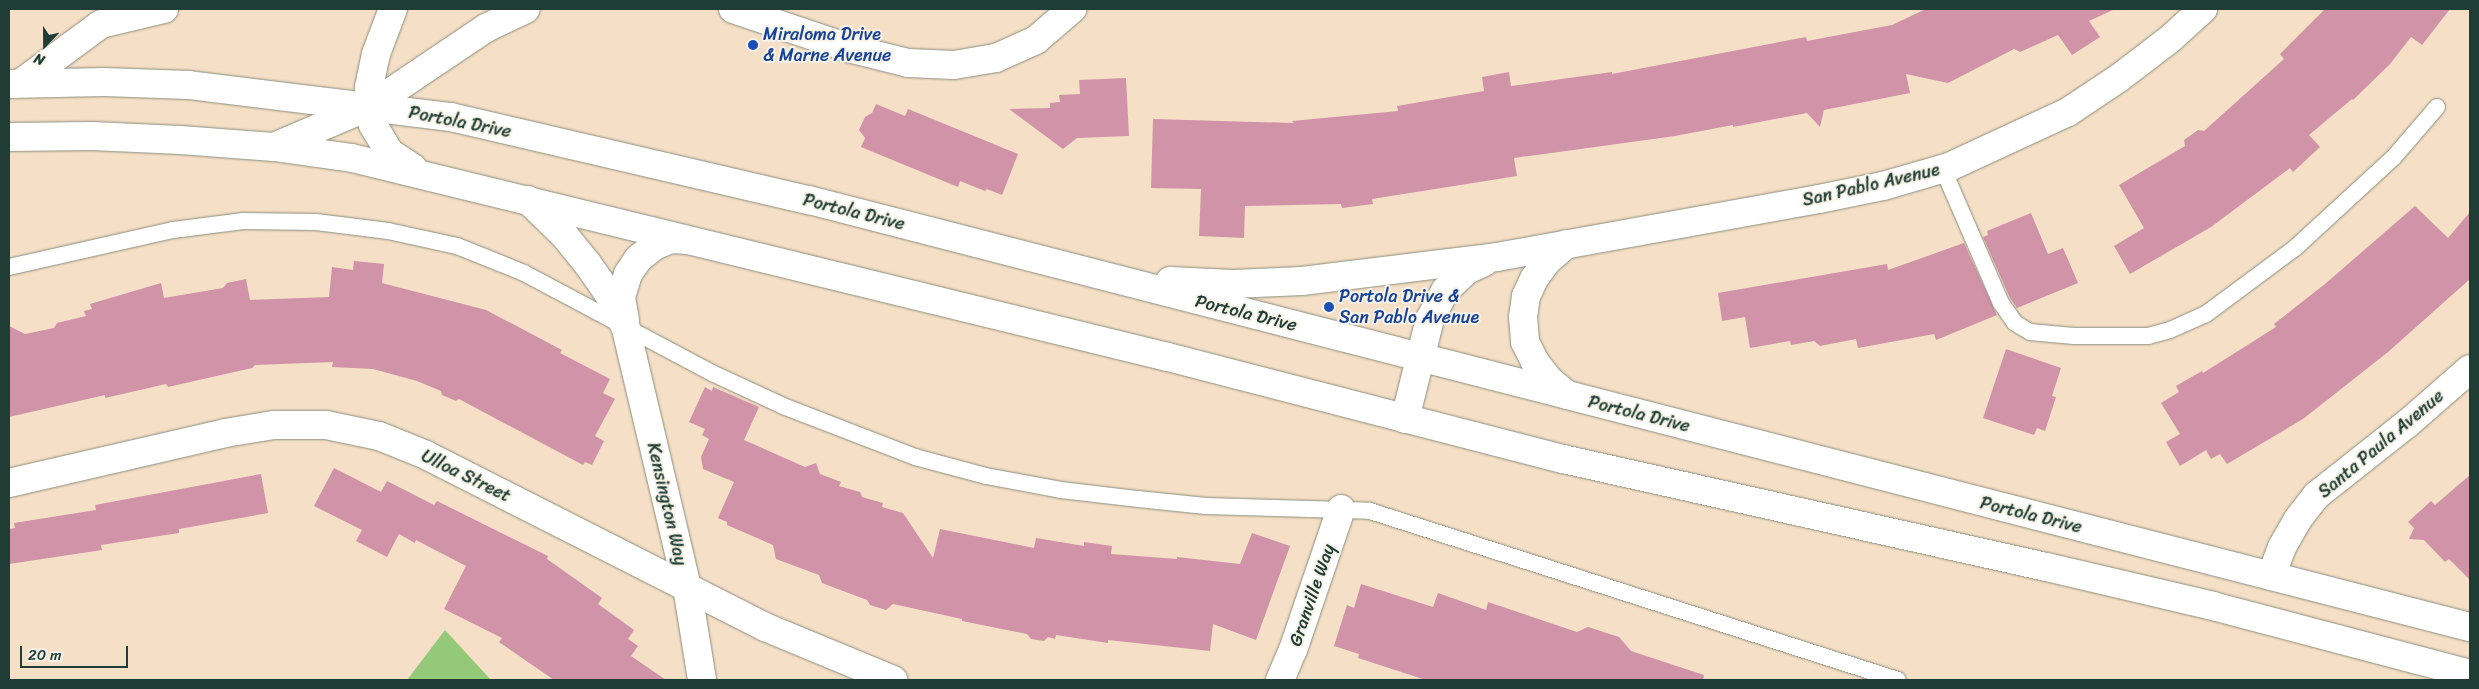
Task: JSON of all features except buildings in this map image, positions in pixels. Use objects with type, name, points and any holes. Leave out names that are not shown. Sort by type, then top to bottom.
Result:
[{"type":"main road","points":[[15,83],[102,24],[164,9]]},
{"type":"main road","points":[[393,9],[376,54],[369,88],[373,125],[390,153],[424,174]]},
{"type":"main road","points":[[274,147],[370,106],[486,28],[526,9]]},
{"type":"main road","points":[[733,9],[852,49],[908,63],[954,66],[996,58],[1036,40],[1072,9]]},
{"type":"main road","name":"San Pablo Avenue","points":[[1497,257],[1819,199],[1883,186],[1943,169],[2068,112],[2170,39],[2204,9]]},
{"type":"main road","name":"Portola Drive","points":[[15,83],[189,85],[451,117],[809,200],[2470,627]]},
{"type":"main road","points":[[9,137],[102,136],[274,147],[352,158],[424,174],[1168,357],[1563,459],[2213,606],[2470,674]]},
{"type":"main road","points":[[526,199],[565,236],[587,263],[609,295],[626,329]]},
{"type":"main road","points":[[626,329],[621,297],[628,274],[638,259],[654,246],[671,239],[691,240]]},
{"type":"main road","points":[[1567,244],[1547,261],[1534,279],[1526,296],[1523,317],[1525,342],[1535,362],[1549,380],[1569,396]]},
{"type":"main road","points":[[1099,275],[1243,284],[1302,281],[1497,257]]},
{"type":"main road","points":[[1405,419],[1430,319],[1445,291],[1467,270],[1497,257]]},
{"type":"main road","name":"Kensington Way","points":[[626,329],[687,587],[702,680]]},
{"type":"main road","name":"Santa Paula Avenue","points":[[2272,576],[2282,547],[2298,519],[2317,495],[2408,423],[2470,369]]},
{"type":"main road","name":"Ulloa Street","points":[[9,483],[225,433],[274,425],[326,425],[380,436],[426,455],[765,627],[893,680]]},
{"type":"main road","name":"Granville Way","points":[[1280,680],[1293,650],[1341,509]]},
{"type":"lane","points":[[1943,169],[2001,303],[2015,323],[2030,332],[2074,336],[2148,336],[2170,330],[2206,314],[2295,248],[2394,157],[2437,107]]},
{"type":"lane","points":[[9,267],[173,230],[243,221],[316,222],[388,231],[457,246],[524,273],[626,329],[783,406],[916,458],[986,476],[1061,490],[1138,500],[1206,506],[1370,510],[1898,680]]},
{"type":"green space","points":[[445,630],[491,680],[407,680]]},
{"type":"place","name":"Miraloma Drive & Marne Avenue","points":[[753,45]]},
{"type":"place","name":"Portola Drive & San Pablo Avenue","points":[[1329,307]]}]
